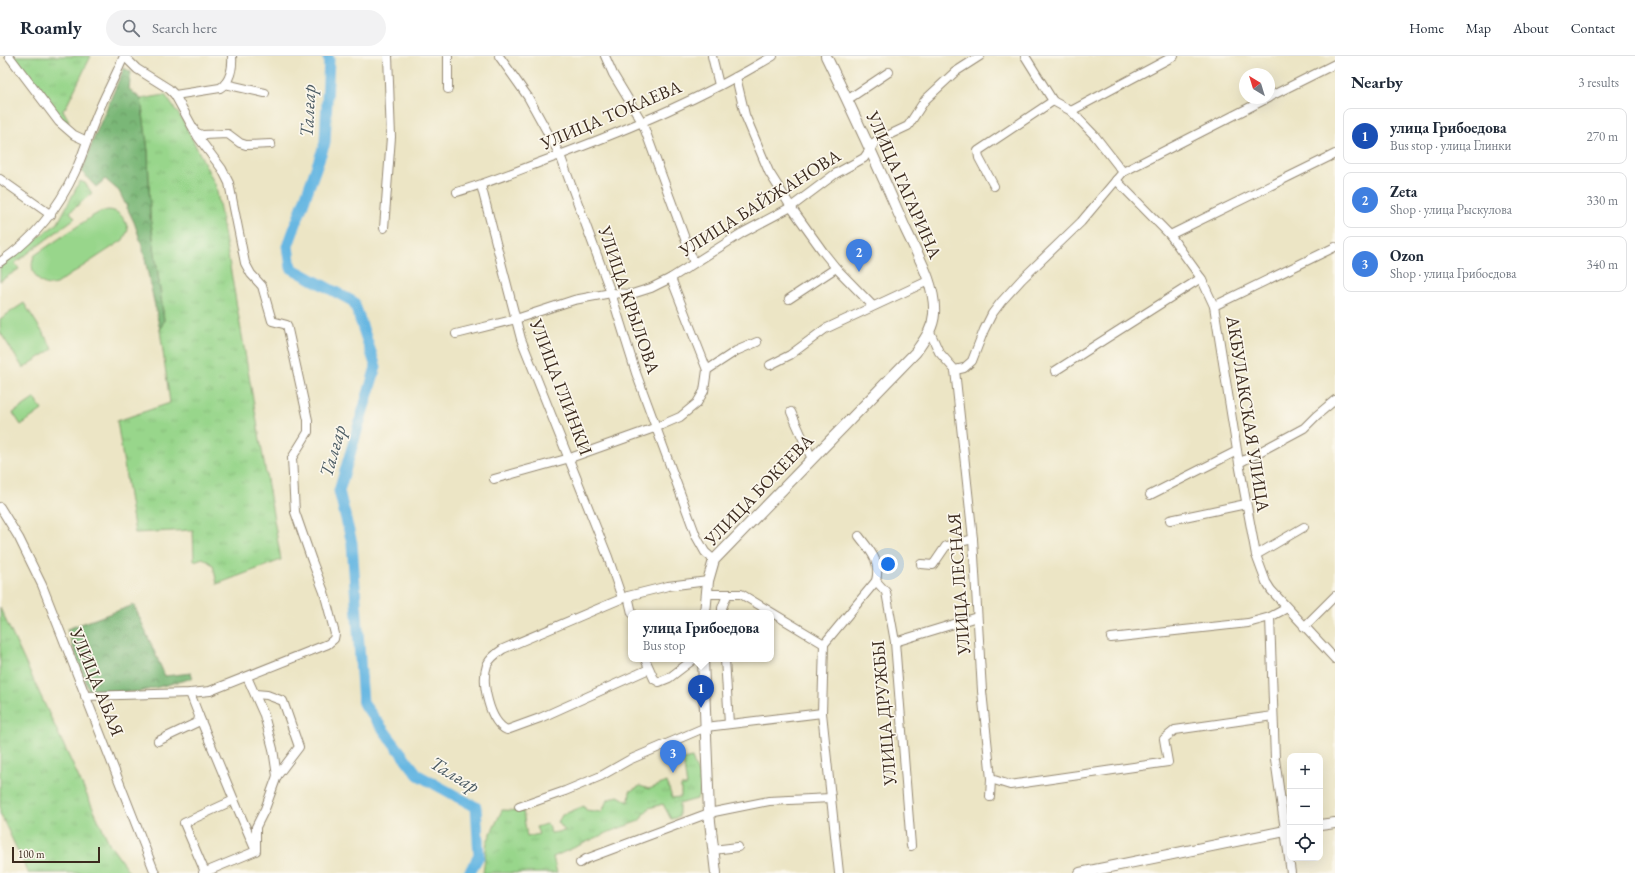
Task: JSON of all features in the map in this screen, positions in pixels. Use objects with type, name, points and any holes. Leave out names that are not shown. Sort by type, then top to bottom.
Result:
[{"type":"main road","name":"УЛИЦА ГАГАРИНА","points":[[826,56],[870,150],[928,281],[933,298],[934,315],[930,332]]},
{"type":"main road","name":"УЛИЦА БОКЕЕВА","points":[[708,581],[714,560],[916,352],[930,332]]},
{"type":"main road","points":[[704,610],[708,581]]},
{"type":"main road","points":[[703,662],[709,813],[716,873]]},
{"type":"main road","points":[[1323,825],[1335,823]]},
{"type":"main road","points":[[1080,873],[1287,830]]},
{"type":"street","points":[[9,56],[28,83],[60,122],[74,135],[87,141]]},
{"type":"street","points":[[0,262],[39,230],[51,215],[75,172],[95,119],[124,56],[137,69],[169,89],[175,95],[195,132],[222,169],[229,183],[246,263],[251,274],[262,286],[272,321],[287,325],[308,420],[308,432],[292,458],[295,512],[324,592],[334,629],[334,639],[328,644],[210,691],[85,696]]},
{"type":"street","points":[[175,95],[220,88],[228,80],[232,56]]},
{"type":"street","points":[[384,228],[390,137],[388,56]]},
{"type":"street","points":[[448,56],[448,89]]},
{"type":"street","name":"УЛИЦА КРЫЛОВА","points":[[499,56],[528,97],[560,155],[611,293],[636,372],[696,536],[705,552],[714,560]]},
{"type":"street","points":[[605,56],[613,74],[642,122],[694,263]]},
{"type":"street","points":[[712,56],[719,85]]},
{"type":"street","name":"УЛИЦА ТОКАЕВА","points":[[457,192],[481,185],[573,151],[642,122],[736,77],[773,56]]},
{"type":"street","points":[[863,136],[876,141],[908,126],[925,100],[955,72],[980,56]]},
{"type":"street","points":[[1025,56],[1053,101],[1071,111],[1095,136],[1123,172]]},
{"type":"street","points":[[1071,111],[1174,56]]},
{"type":"street","points":[[1275,94],[1335,64]]},
{"type":"street","points":[[847,100],[889,72]]},
{"type":"street","points":[[736,77],[745,114],[769,172],[791,207],[836,268],[873,306]]},
{"type":"street","points":[[225,84],[265,93]]},
{"type":"street","points":[[994,186],[979,158],[978,151],[1053,101]]},
{"type":"street","points":[[930,332],[939,352],[955,370],[964,368],[972,361],[984,330],[992,314],[1001,302],[1022,279],[1081,222],[1123,172],[1256,104]]},
{"type":"street","points":[[195,132],[202,136],[228,134],[240,143],[246,145],[271,144]]},
{"type":"street","name":"УЛИЦА БАЙЖАНОВА","points":[[456,334],[516,319],[574,300],[611,293],[632,294],[651,288],[671,278],[742,233],[791,207],[835,174],[864,158],[876,141]]},
{"type":"street","points":[[1170,235],[1335,154]]},
{"type":"street","points":[[0,179],[51,215]]},
{"type":"street","name":"АКБУЛАКСКАЯ УЛИЦА","points":[[1116,180],[1170,235],[1202,278],[1214,306],[1239,463],[1256,555],[1266,582],[1304,627],[1335,659]]},
{"type":"street","name":"УЛИЦА ГЛИНКИ","points":[[481,185],[521,339],[631,610]]},
{"type":"street","points":[[1214,306],[1335,247]]},
{"type":"street","points":[[789,299],[836,268]]},
{"type":"street","points":[[494,479],[570,458],[657,427],[680,417],[697,403],[704,391],[707,370],[671,278]]},
{"type":"street","points":[[1055,371],[1202,278]]},
{"type":"street","points":[[770,365],[790,355],[825,330],[928,281]]},
{"type":"street","points":[[707,370],[736,351],[757,342]]},
{"type":"street","name":"УЛИЦА ЛЕСНАЯ","points":[[955,370],[973,539],[982,691],[991,779],[990,797]]},
{"type":"street","points":[[1239,463],[1304,428],[1335,400]]},
{"type":"street","points":[[791,412],[812,459]]},
{"type":"street","points":[[1150,495],[1237,451]]},
{"type":"street","points":[[1170,520],[1246,504]]},
{"type":"street","name":"УЛИЦА АБАЯ","points":[[0,507],[19,538],[42,586],[155,873]]},
{"type":"street","points":[[1256,555],[1304,527]]},
{"type":"street","points":[[839,873],[822,713],[824,644],[876,581],[878,571],[876,560],[859,536]]},
{"type":"street","points":[[921,564],[933,564],[948,545],[973,539]]},
{"type":"street","points":[[649,669],[540,718],[507,730],[498,725],[487,700],[485,680],[488,664],[496,653],[625,597],[668,586],[708,581]]},
{"type":"street","name":"УЛИЦА ДРУЖБЫ","points":[[876,581],[886,592],[896,642],[911,846]]},
{"type":"street","points":[[706,594],[741,594],[768,610]]},
{"type":"street","points":[[722,610],[727,595]]},
{"type":"street","points":[[1304,627],[1335,596]]},
{"type":"street","points":[[1111,638],[1248,623],[1270,618],[1287,608]]},
{"type":"street","points":[[774,614],[824,644]]},
{"type":"street","points":[[896,642],[977,617]]},
{"type":"street","points":[[1270,618],[1275,759],[1287,825]]},
{"type":"street","points":[[646,662],[654,679],[659,682],[669,678],[690,662]]},
{"type":"street","points":[[725,662],[729,724]]},
{"type":"street","points":[[247,677],[266,722],[273,749],[277,776]]},
{"type":"street","points":[[190,693],[256,851]]},
{"type":"street","points":[[255,694],[267,695],[283,701],[299,747],[277,776],[265,809],[256,827],[256,851]]},
{"type":"street","points":[[519,807],[565,791],[601,776],[629,760],[706,727],[822,713]]},
{"type":"street","points":[[158,741],[198,722],[199,716]]},
{"type":"street","points":[[991,779],[1010,785],[1168,762],[1164,739],[1174,730],[1273,716]]},
{"type":"street","points":[[580,863],[586,859],[709,813],[769,802],[830,798]]},
{"type":"street","points":[[234,800],[184,823],[204,872],[256,851]]},
{"type":"street","points":[[713,850],[738,847]]},
{"type":"street","points":[[1290,861],[1291,873]]},
{"type":"green space","points":[[10,56],[91,56],[66,107],[63,110],[69,121],[68,122],[63,120]]},
{"type":"green space","points":[[124,68],[131,72],[129,89],[141,99],[148,151],[150,215],[164,320],[160,330],[142,245],[134,222],[119,191],[105,179],[96,187],[82,172],[94,138]]},
{"type":"green space","points":[[165,95],[182,119],[216,186],[281,560],[217,584],[213,565],[203,558],[194,561],[193,530],[135,533],[117,421],[170,403],[160,330],[164,320],[150,215],[148,151],[141,99]]},
{"type":"green space","points":[[80,181],[85,183],[92,193],[70,212],[75,218],[15,263],[19,269],[0,281],[0,265],[58,223]]},
{"type":"green space","points":[[108,210],[119,213],[126,222],[128,230],[123,240],[56,284],[45,284],[36,277],[32,266],[35,255],[91,217]]},
{"type":"green space","points":[[24,303],[53,349],[23,368],[0,332],[0,319]]},
{"type":"green space","points":[[35,398],[42,410],[21,425],[13,413]]},
{"type":"green space","points":[[134,605],[165,676],[191,673],[193,678],[139,692],[89,692],[67,629]]},
{"type":"green space","points":[[0,608],[110,845],[130,873],[28,873],[0,813]]},
{"type":"green space","points":[[692,758],[702,784],[697,799],[679,804],[679,817],[671,819],[663,804],[649,808],[639,821],[609,832],[553,857],[557,873],[483,873],[487,842],[502,810],[523,811],[527,837],[539,834],[536,827],[547,824],[551,833],[565,831],[558,822],[562,815],[584,806],[586,810],[602,812],[607,800],[618,796],[629,802],[630,791],[640,786],[649,789],[667,782],[672,798],[681,797],[681,786],[687,786],[683,760]]},
{"type":"waterway","name":"Талғар","points":[[327,56],[329,59],[325,143],[288,246],[291,268],[354,302],[376,367],[339,491],[352,543],[363,703],[418,775],[476,807],[479,856],[469,873]]},
{"type":"place","name":"Zeta","points":[[859,272]]},
{"type":"place","name":"улица Грибоедова","points":[[701,708]]},
{"type":"place","name":"Ozon","points":[[673,773]]}]
